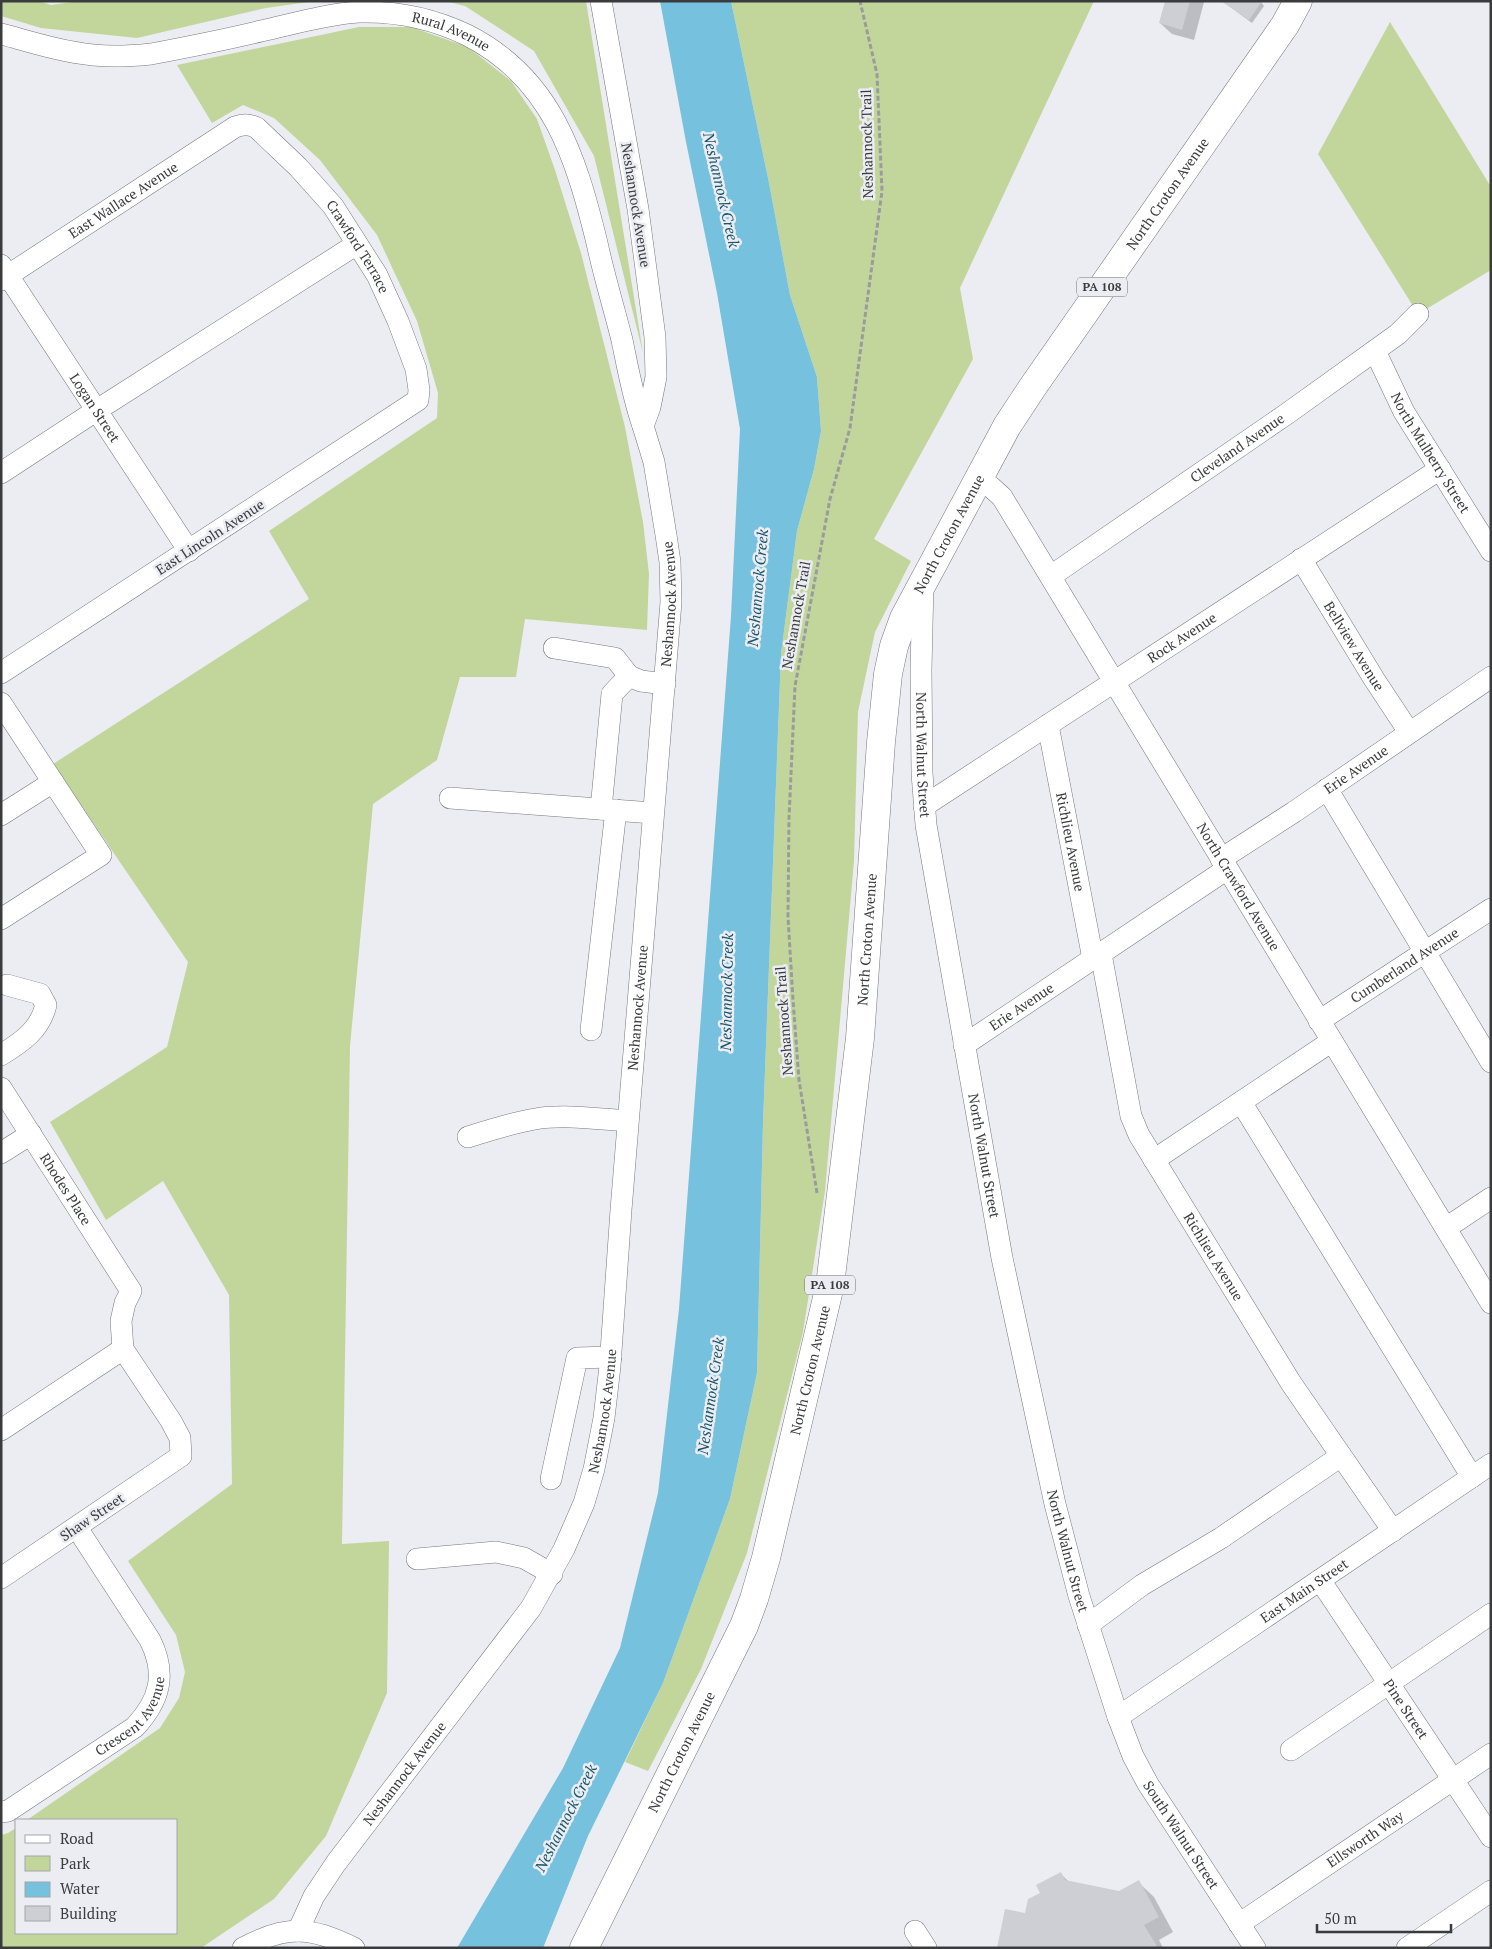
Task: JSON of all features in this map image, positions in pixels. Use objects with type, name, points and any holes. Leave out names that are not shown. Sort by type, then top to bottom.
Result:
[{"type":"main road","name":"North Croton Avenue","points":[[584,1948],[744,1626],[754,1600],[766,1558],[830,1285],[860,1038],[880,752],[888,674],[894,646],[904,618],[1007,426],[1285,25],[1298,1]]},
{"type":"street","name":"Neshannock Avenue","points":[[298,1931],[314,1896],[336,1863],[531,1608],[552,1574],[584,1503],[594,1470],[604,1418],[671,602],[670,562],[654,462],[643,426],[650,407],[656,377],[655,337],[638,209],[601,1]]},
{"type":"street","name":"Rural Avenue","points":[[1,34],[59,50],[93,55],[128,56],[151,54],[324,16],[359,12],[394,13],[428,20],[450,27],[482,43],[509,62],[532,85],[551,111],[569,148],[583,188],[643,426]]},
{"type":"street","name":"Crawford Terrace","points":[[246,124],[257,128],[298,167],[333,206],[377,275],[398,321],[416,369],[420,390],[418,400]]},
{"type":"street","name":"East Wallace Avenue","points":[[4,273],[235,127],[246,124]]},
{"type":"street","points":[[1,473],[357,244]]},
{"type":"street","name":"Logan Street","points":[[4,273],[189,550]]},
{"type":"street","name":"Cleveland Avenue","points":[[1051,576],[1288,413],[1398,334],[1418,314]]},
{"type":"street","name":"North Mulberry Street","points":[[1374,351],[1404,412],[1491,551]]},
{"type":"street","name":"East Lincoln Avenue","points":[[1,673],[418,400]]},
{"type":"street","name":"Rock Avenue","points":[[924,806],[1440,469]]},
{"type":"street","name":"North Crawford Avenue","points":[[977,481],[991,487],[1002,497],[1491,1303]]},
{"type":"street","name":"Bellview Avenue","points":[[1301,559],[1374,679],[1409,732]]},
{"type":"street","name":"North Walnut Street","points":[[923,583],[921,670],[924,806],[964,1045],[1002,1258],[1055,1504],[1088,1625],[1118,1716]]},
{"type":"street","points":[[554,648],[615,658],[629,676],[641,681],[665,684]]},
{"type":"street","points":[[591,1030],[608,810],[612,694],[629,676]]},
{"type":"street","name":"Erie Avenue","points":[[964,1045],[1097,956],[1327,790],[1491,677]]},
{"type":"street","points":[[1,703],[101,855],[1,919]]},
{"type":"street","name":"Richlieu Avenue","points":[[1048,725],[1131,1116],[1139,1135],[1291,1383],[1393,1531]]},
{"type":"street","points":[[1,815],[53,782]]},
{"type":"street","points":[[1327,790],[1491,1062]]},
{"type":"street","points":[[450,798],[653,813]]},
{"type":"street","name":"Cumberland Avenue","points":[[1319,1021],[1491,909]]},
{"type":"street","points":[[1,1055],[28,1036],[37,1027],[44,1014],[46,1005],[40,994],[3,982]]},
{"type":"street","points":[[1154,1160],[1332,1041]]},
{"type":"street","name":"Rhodes Place","points":[[1,1088],[131,1291],[125,1303],[120,1321],[123,1349]]},
{"type":"street","points":[[1241,1102],[1472,1477]]},
{"type":"street","points":[[468,1137],[499,1126],[536,1119],[564,1117],[628,1121]]},
{"type":"street","points":[[1,1153],[31,1134]]},
{"type":"street","points":[[1446,1228],[1491,1198]]},
{"type":"street","points":[[1,1430],[123,1349]]},
{"type":"street","name":"Shaw Street","points":[[1,1578],[182,1456],[180,1438],[171,1420],[123,1349]]},
{"type":"street","points":[[551,1479],[577,1358],[610,1357]]},
{"type":"street","points":[[1088,1625],[1142,1585],[1221,1538],[1341,1456]]},
{"type":"street","name":"East Main Street","points":[[1118,1716],[1491,1464]]},
{"type":"street","name":"Crescent Avenue","points":[[1,1812],[8,1811],[135,1727],[147,1714],[159,1686],[160,1668],[156,1651],[77,1528]]},
{"type":"street","points":[[417,1559],[496,1552],[524,1558],[552,1574]]},
{"type":"street","name":"Pine Street","points":[[1320,1580],[1491,1837]]},
{"type":"street","points":[[1291,1750],[1491,1614]]},
{"type":"street","name":"South Walnut Street","points":[[1118,1716],[1133,1756],[1148,1784],[1255,1948]]},
{"type":"street","name":"Ellsworth Way","points":[[1239,1924],[1491,1754]]},
{"type":"street","points":[[1407,1948],[1491,1891]]},
{"type":"street","points":[[243,1948],[261,1938],[298,1931],[315,1932],[331,1936],[354,1948]]},
{"type":"path","name":"Neshannock Trail","points":[[818,1202],[799,1080],[797,1054],[788,917],[789,818],[795,686],[830,499],[850,428],[882,191],[876,74],[860,1]]},
{"type":"green space","points":[[1,1],[39,1],[51,5],[80,1],[316,1],[266,8],[137,38],[41,28],[1,16]]},
{"type":"green space","points":[[445,1],[586,1],[643,353],[594,156],[534,51],[465,6]]},
{"type":"green space","points":[[731,1],[1094,1],[960,288],[973,359],[874,539],[911,561],[875,632],[858,712],[854,861],[825,1191],[803,1332],[747,1553],[701,1669],[648,1771],[625,1762],[663,1683],[730,1499],[757,1373],[763,1123],[781,654],[797,531],[814,469],[821,431],[817,377],[790,295]]},
{"type":"green space","points":[[1390,22],[1491,187],[1491,270],[1418,314],[1318,154]]},
{"type":"green space","points":[[359,27],[411,27],[468,47],[511,81],[537,119],[555,170],[581,253],[625,427],[643,522],[649,574],[647,630],[525,619],[516,677],[460,677],[437,760],[373,804],[350,1046],[342,1544],[389,1541],[387,1693],[326,1836],[274,1899],[201,1948],[1,1948],[1,1835],[15,1829],[15,1934],[178,1934],[178,1819],[28,1819],[160,1728],[179,1698],[185,1672],[176,1635],[128,1561],[232,1484],[229,1295],[163,1181],[106,1220],[50,1122],[167,1047],[188,962],[53,764],[309,599],[269,531],[437,418],[438,393],[417,321],[377,235],[320,160],[274,118],[243,105],[212,123],[177,65]]},
{"type":"water","name":"Neshannock Creek","points":[[660,1],[731,1],[790,295],[817,377],[821,431],[814,469],[797,531],[781,654],[763,1123],[757,1373],[730,1499],[663,1683],[588,1836],[543,1948],[457,1948],[563,1768],[620,1648],[658,1493],[679,1309],[731,616],[740,429],[717,293]]},
{"type":"building","points":[[1165,1],[1190,1],[1182,30],[1159,23]]},
{"type":"building","points":[[1221,1],[1262,1],[1249,20]]},
{"type":"building","points":[[1061,1872],[1065,1880],[1119,1891],[1139,1880],[1159,1917],[1144,1925],[1158,1948],[997,1948],[1005,1909],[1025,1913],[1028,1899],[1040,1893],[1036,1885]]}]
